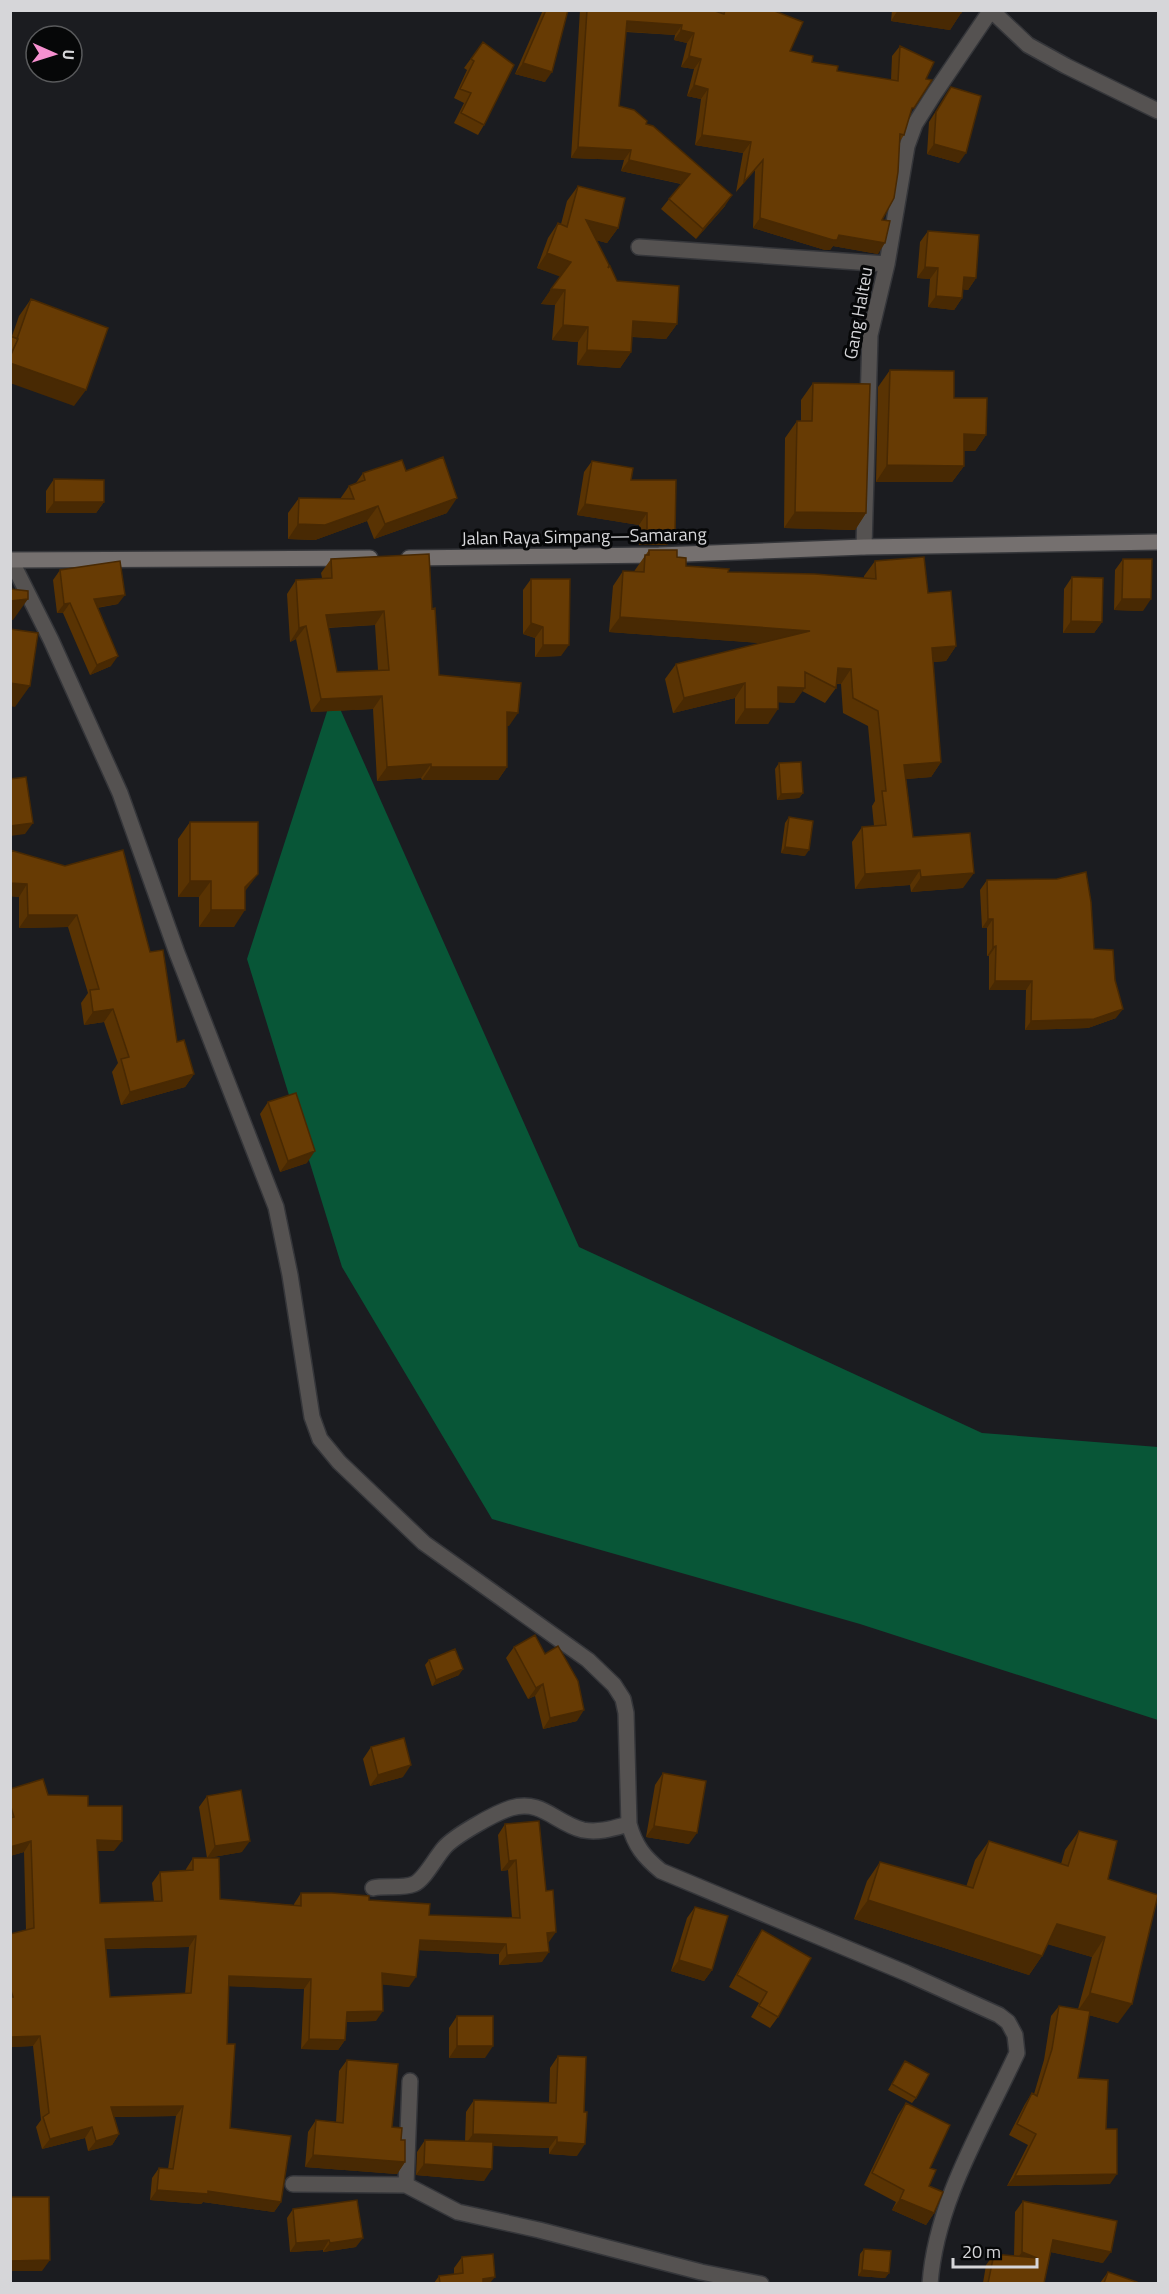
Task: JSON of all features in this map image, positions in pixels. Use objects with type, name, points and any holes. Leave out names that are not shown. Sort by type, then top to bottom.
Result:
[{"type":"main road","name":"Jalan Raya Simpang—Samarang","points":[[11,560],[659,555],[864,547],[1158,542]]},
{"type":"street","name":"Gang Halteu","points":[[864,547],[869,439],[870,335],[887,264],[907,146],[915,124],[967,43],[991,10],[1028,45],[1158,111]]},
{"type":"street","points":[[639,247],[887,264]]},
{"type":"street","points":[[11,560],[51,640],[120,793],[177,953],[276,1207],[290,1275],[312,1417],[320,1439],[339,1462],[424,1543],[588,1660],[614,1685],[623,1699],[626,1713],[629,1824],[634,1841],[645,1859],[661,1871],[999,2015],[1016,2035],[1017,2053],[947,2205],[938,2234],[930,2283]]},
{"type":"street","points":[[373,1888],[414,1884],[420,1880],[446,1846],[469,1829],[509,1808],[530,1805],[543,1810],[559,1821],[584,1830],[610,1830],[629,1824]]},
{"type":"street","points":[[406,2185],[410,2081]]},
{"type":"street","points":[[293,2184],[406,2185],[458,2212],[539,2229],[701,2272],[760,2283]]},
{"type":"green space","points":[[333,693],[579,1247],[982,1433],[1158,1447],[1158,1720],[860,1624],[492,1519],[342,1267],[247,959]]},
{"type":"building","points":[[546,10],[568,10],[552,72],[523,63]]},
{"type":"building","points":[[587,10],[712,10],[724,14],[725,10],[772,10],[803,22],[790,51],[813,56],[812,62],[838,66],[837,71],[898,81],[900,46],[934,62],[926,79],[932,80],[912,108],[904,135],[900,134],[894,198],[882,220],[890,221],[885,243],[839,235],[837,240],[833,240],[760,218],[763,160],[744,182],[751,142],[702,135],[708,89],[694,85],[701,59],[689,56],[694,33],[681,30],[682,25],[627,21],[619,106],[634,110],[647,121],[646,124],[653,126],[732,195],[703,229],[669,199],[690,174],[629,160],[631,150],[578,147]]},
{"type":"building","points":[[944,10],[962,10],[961,13]]},
{"type":"building","points":[[483,42],[514,65],[484,125],[461,113],[471,93],[460,89],[474,61],[471,59]]},
{"type":"building","points":[[951,87],[981,96],[966,153],[934,144],[936,112]]},
{"type":"building","points":[[578,186],[625,198],[618,228],[586,220],[609,265],[608,268],[610,266],[617,281],[679,286],[677,324],[633,321],[631,352],[587,350],[588,327],[563,325],[565,290],[551,289],[571,262],[547,253],[558,223],[567,227]]},
{"type":"building","points":[[928,231],[979,235],[976,278],[964,277],[962,298],[936,296],[938,268],[925,267]]},
{"type":"building","points":[[31,299],[108,328],[86,390],[10,363],[10,357]]},
{"type":"building","points":[[10,336],[18,339],[10,356]]},
{"type":"building","points":[[890,370],[954,371],[954,398],[987,398],[986,435],[964,434],[964,466],[887,465]]},
{"type":"building","points":[[813,383],[870,384],[866,513],[795,512],[797,421],[812,421]]},
{"type":"building","points":[[443,457],[457,498],[385,524],[378,506],[325,525],[298,524],[299,498],[354,499],[349,486],[365,480],[363,473],[402,460],[406,471]]},
{"type":"building","points":[[592,461],[633,468],[631,480],[676,480],[675,534],[647,534],[647,513],[585,504]]},
{"type":"building","points":[[54,479],[104,480],[104,502],[54,502]]},
{"type":"building","points":[[649,550],[677,550],[677,557],[686,558],[686,566],[729,569],[728,572],[815,574],[876,579],[875,561],[924,557],[928,593],[951,591],[956,646],[932,648],[941,762],[904,765],[913,837],[970,833],[974,873],[921,877],[920,870],[865,874],[862,827],[886,825],[882,791],[886,791],[878,711],[853,698],[851,669],[838,668],[836,688],[805,672],[805,688],[778,687],[778,709],[745,709],[745,683],[684,698],[676,664],[810,631],[620,617],[623,571],[644,572],[645,555],[649,555]]},
{"type":"building","points":[[429,554],[439,675],[521,683],[518,713],[507,712],[507,767],[431,767],[431,764],[387,767],[382,696],[321,699],[306,626],[299,628],[296,580],[332,578],[331,559]],"holes":[[[384,611],[389,670],[337,672],[326,615]]]},
{"type":"building","points":[[1123,559],[1152,559],[1151,599],[1122,599]]},
{"type":"building","points":[[120,561],[125,595],[94,599],[118,656],[97,665],[70,603],[64,604],[60,570]]},
{"type":"building","points":[[1072,577],[1103,578],[1102,622],[1071,621]]},
{"type":"building","points":[[531,579],[570,579],[569,645],[543,645],[543,627],[531,623]]},
{"type":"building","points":[[10,589],[28,591],[28,599],[10,601]]},
{"type":"building","points":[[10,629],[38,633],[30,686],[10,683]]},
{"type":"building","points":[[801,762],[803,793],[781,794],[779,763]]},
{"type":"building","points":[[26,777],[33,823],[10,826],[10,779]]},
{"type":"building","points":[[789,817],[813,821],[809,850],[785,847]]},
{"type":"building","points":[[190,822],[258,822],[258,874],[245,887],[245,910],[211,910],[211,881],[190,881]]},
{"type":"building","points":[[10,850],[65,866],[123,850],[150,952],[163,950],[177,1042],[184,1040],[194,1074],[130,1092],[121,1059],[129,1057],[113,1009],[93,1012],[90,990],[99,989],[77,915],[28,915],[27,884],[10,883]]},
{"type":"building","points":[[1086,872],[1091,902],[1094,949],[1113,950],[1115,980],[1123,1009],[1094,1019],[1031,1021],[1032,981],[995,981],[996,946],[993,947],[993,919],[988,919],[987,880],[1057,879]]},
{"type":"building","points":[[296,1093],[315,1151],[288,1161],[268,1102]]},
{"type":"building","points":[[535,1635],[545,1654],[558,1646],[578,1681],[584,1710],[550,1718],[543,1684],[536,1688],[514,1647]]},
{"type":"building","points":[[455,1649],[463,1669],[436,1680],[429,1660]]},
{"type":"building","points":[[404,1738],[411,1765],[378,1775],[371,1747]]},
{"type":"building","points":[[663,1773],[706,1781],[697,1833],[654,1826]]},
{"type":"building","points":[[43,1779],[48,1795],[88,1796],[88,1806],[122,1806],[122,1841],[97,1840],[100,1903],[162,1901],[160,1872],[193,1870],[193,1858],[219,1858],[220,1899],[301,1906],[301,1893],[332,1893],[369,1896],[369,1900],[430,1904],[429,1915],[520,1918],[516,1860],[509,1861],[505,1824],[539,1821],[546,1891],[553,1890],[556,1932],[547,1933],[549,1952],[507,1955],[506,1944],[420,1940],[416,1977],[382,1973],[383,2011],[347,2012],[345,2040],[309,2039],[311,1979],[229,1976],[227,2044],[235,2044],[230,2128],[291,2136],[281,2202],[208,2191],[208,2194],[157,2190],[159,2168],[173,2169],[183,2106],[111,2107],[119,2134],[96,2141],[92,2127],[50,2139],[43,2117],[49,2113],[40,2036],[10,2037],[10,1997],[13,1997],[10,1988],[10,1934],[34,1928],[31,1841],[10,1847],[10,1818],[14,1817],[10,1804],[10,1789]],"holes":[[[196,1936],[191,1993],[110,1997],[105,1939]]]},
{"type":"building","points":[[241,1790],[250,1841],[215,1846],[207,1796]]},
{"type":"building","points":[[1079,1831],[1117,1841],[1108,1879],[1158,1895],[1132,2004],[1090,1993],[1105,1937],[1057,1924],[1042,1956],[868,1900],[880,1862],[973,1888],[989,1841],[1068,1866]]},
{"type":"building","points":[[695,1907],[728,1916],[712,1970],[679,1960]]},
{"type":"building","points":[[762,1930],[811,1958],[778,2017],[759,2006],[767,1992],[737,1975]]},
{"type":"building","points":[[1059,2006],[1090,2011],[1078,2078],[1108,2080],[1106,2129],[1117,2129],[1117,2174],[1015,2176],[1036,2134],[1017,2124],[1032,2093],[1037,2096],[1052,2049]]},
{"type":"building","points":[[457,2016],[493,2016],[493,2046],[457,2046]]},
{"type":"building","points":[[558,2056],[586,2057],[585,2144],[557,2142],[557,2137],[473,2134],[474,2100],[556,2103]]},
{"type":"building","points":[[347,2060],[398,2064],[392,2127],[402,2128],[401,2140],[405,2140],[405,2162],[313,2155],[316,2120],[343,2123]]},
{"type":"building","points":[[905,2061],[929,2074],[916,2098],[892,2084]]},
{"type":"building","points":[[906,2103],[950,2125],[930,2168],[936,2170],[929,2186],[943,2192],[934,2213],[900,2199],[904,2190],[872,2173]]},
{"type":"building","points":[[425,2140],[493,2142],[492,2169],[424,2164]]},
{"type":"building","points":[[10,2197],[49,2197],[50,2260],[10,2261]]},
{"type":"building","points":[[357,2200],[363,2238],[330,2243],[329,2240],[296,2243],[293,2209]]},
{"type":"building","points":[[1023,2201],[1117,2221],[1111,2252],[1053,2240],[1044,2283],[988,2283],[994,2254],[1037,2258],[1022,2252]]},
{"type":"building","points":[[864,2249],[891,2251],[889,2273],[862,2270]]},
{"type":"building","points":[[493,2254],[495,2277],[483,2279],[483,2283],[440,2283],[439,2276],[463,2273],[462,2257]]},
{"type":"building","points":[[1108,2272],[1137,2282],[1137,2283],[1104,2283]]}]
